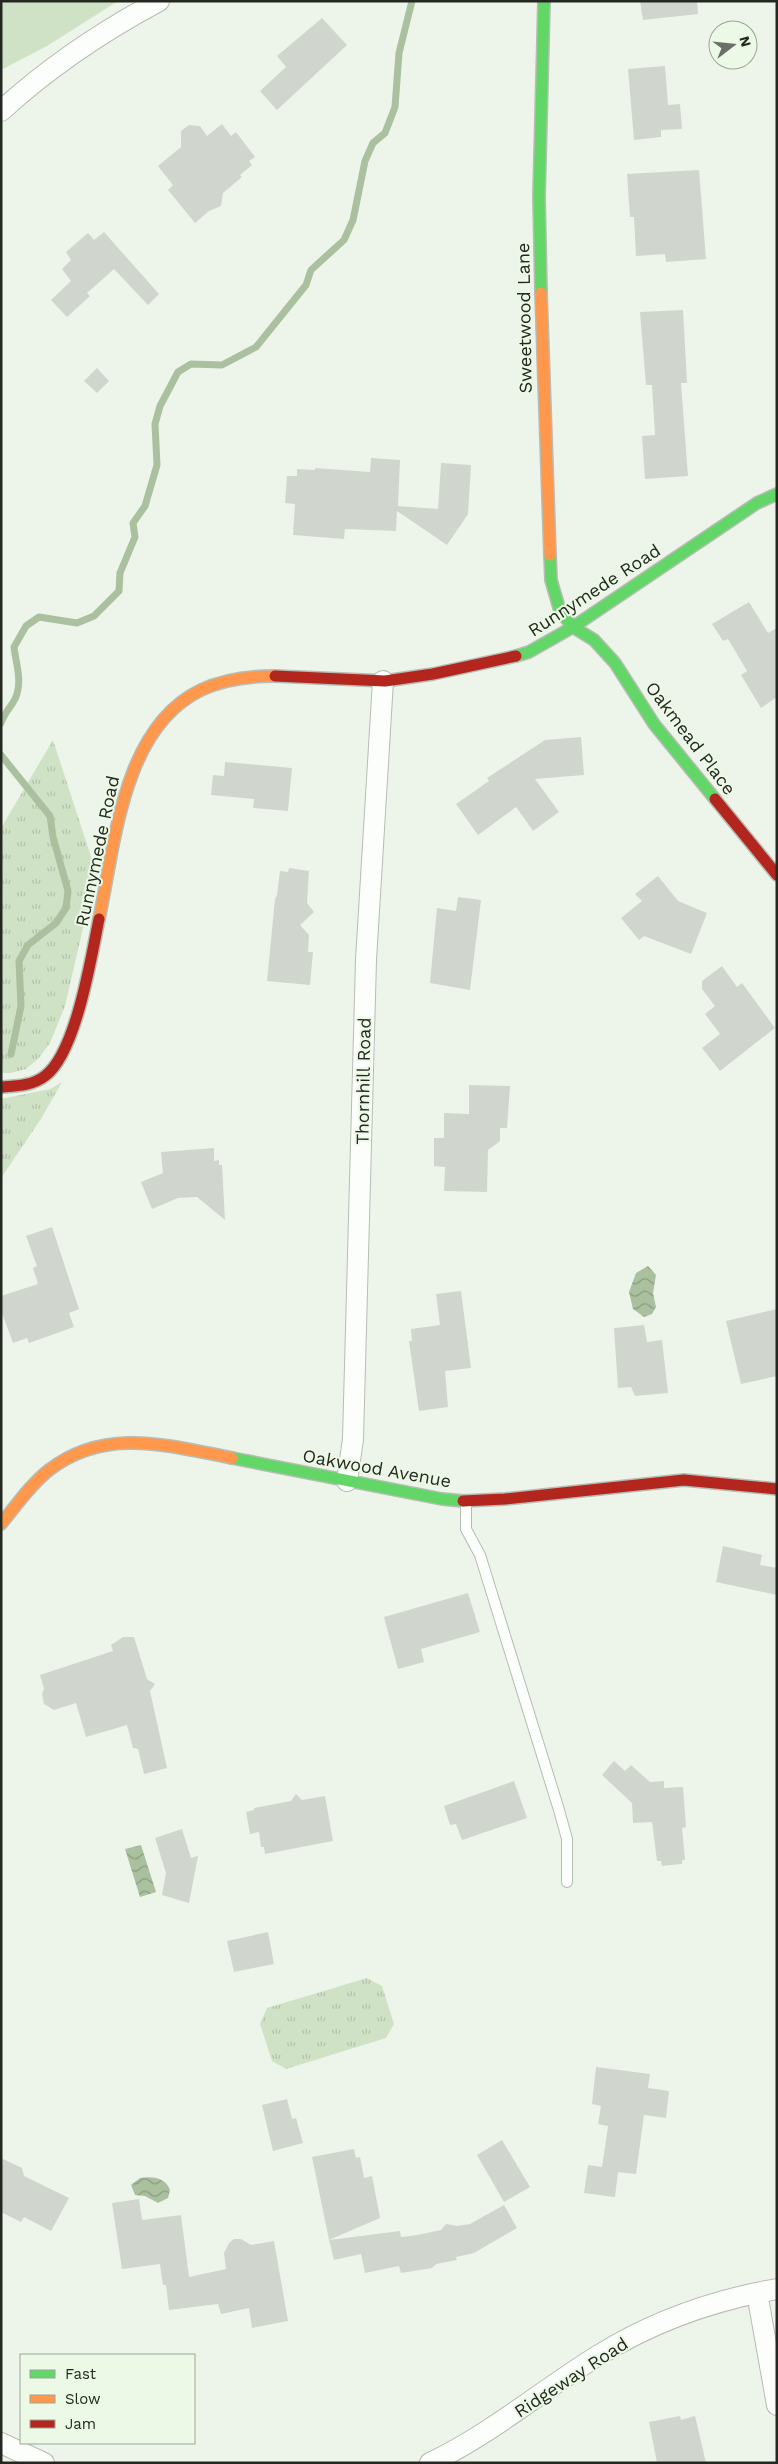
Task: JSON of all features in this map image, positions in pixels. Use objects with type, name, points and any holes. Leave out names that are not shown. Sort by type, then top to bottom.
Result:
[{"type":"street","points":[[1,111],[54,68],[133,15],[159,1]]},
{"type":"street","name":"Sweetwood Lane","points":[[544,1],[539,196],[542,344],[551,580],[560,611],[573,627]]},
{"type":"street","name":"Runnymede Road","points":[[1,1087],[25,1086],[38,1081],[50,1072],[60,1059],[76,1020],[127,785],[142,749],[159,724],[184,700],[206,688],[237,679],[278,675],[383,681],[514,658],[529,652],[573,627],[757,503],[777,494]]},
{"type":"street","name":"Oakmead Place","points":[[573,627],[594,640],[615,663],[654,724],[777,875]]},
{"type":"street","name":"Thornhill Road","points":[[347,1482],[354,1439],[366,960],[383,681]]},
{"type":"street","name":"Oakwood Avenue","points":[[1,1524],[40,1478],[55,1467],[77,1454],[117,1443],[150,1442],[347,1482],[442,1499],[466,1501],[531,1497],[684,1480],[777,1489]]},
{"type":"street","points":[[767,2291],[777,2405]]},
{"type":"street","name":"Ridgeway Road","points":[[430,2463],[456,2450],[508,2418],[601,2353],[656,2325],[704,2306],[767,2291]]},
{"type":"street","points":[[1,2443],[44,2463]]},
{"type":"lane","points":[[466,1501],[466,1529],[480,1555],[567,1839],[568,1882]]},
{"type":"green space","points":[[1,1],[118,1],[47,46],[1,70]]},
{"type":"green space","points":[[53,740],[96,872],[65,1006],[50,1043],[38,1059],[26,1069],[11,1073],[1,1073],[1,828]]},
{"type":"green space","points":[[62,1082],[41,1119],[1,1178],[1,1099],[50,1089]]},
{"type":"green space","points":[[367,1978],[382,1986],[394,2024],[386,2038],[286,2069],[272,2061],[260,2024],[267,2008]]},
{"type":"water","points":[[648,1266],[656,1275],[653,1293],[656,1307],[652,1314],[644,1317],[633,1309],[629,1292],[636,1273]]},
{"type":"water","points":[[141,1845],[156,1892],[140,1897],[125,1849]]},
{"type":"water","points":[[153,2177],[165,2182],[170,2190],[168,2198],[158,2203],[145,2196],[135,2195],[131,2185],[140,2178]]},
{"type":"building","points":[[640,1],[697,1],[698,14],[643,20]]},
{"type":"building","points":[[322,18],[347,45],[277,110],[260,91],[286,67],[277,56]]},
{"type":"building","points":[[665,66],[668,105],[680,104],[682,129],[661,130],[661,137],[634,140],[628,69]]},
{"type":"building","points":[[222,124],[231,136],[236,132],[255,157],[249,161],[252,165],[240,175],[242,177],[223,193],[221,206],[209,211],[195,223],[168,190],[173,185],[158,166],[181,147],[181,131],[189,125],[200,126],[207,136]]},
{"type":"building","points":[[699,170],[706,259],[666,262],[665,254],[636,256],[634,217],[630,217],[627,174]]},
{"type":"building","points":[[104,232],[159,294],[148,305],[114,269],[87,293],[90,296],[67,317],[51,300],[71,281],[62,269],[71,260],[66,252],[88,233],[94,240]]},
{"type":"building","points":[[683,310],[687,383],[681,383],[688,476],[645,479],[642,436],[655,435],[652,385],[646,385],[640,312]]},
{"type":"building","points":[[97,368],[109,381],[97,393],[84,381]]},
{"type":"building","points":[[371,458],[400,460],[398,506],[438,509],[441,463],[471,465],[468,514],[447,545],[397,511],[396,531],[345,529],[344,539],[293,535],[295,504],[285,503],[287,476],[297,476],[297,469],[315,470],[315,468],[370,472]]},
{"type":"building","points":[[749,602],[768,633],[777,628],[777,697],[761,708],[741,675],[747,671],[728,639],[723,641],[712,624]]},
{"type":"building","points":[[581,737],[584,775],[535,779],[559,812],[533,831],[516,807],[478,835],[456,804],[489,781],[487,778],[545,740]]},
{"type":"building","points":[[225,762],[292,768],[288,811],[253,808],[254,799],[211,795],[213,775],[224,776]]},
{"type":"building","points":[[289,868],[309,871],[307,903],[314,912],[300,925],[309,935],[308,952],[313,952],[310,985],[267,981],[275,899],[280,871],[288,872]]},
{"type":"building","points":[[658,876],[678,901],[707,913],[691,954],[644,936],[639,940],[621,918],[642,901],[635,894]]},
{"type":"building","points":[[458,897],[481,900],[470,990],[430,983],[437,908],[456,911]]},
{"type":"building","points":[[722,966],[737,987],[742,983],[775,1028],[720,1071],[702,1048],[720,1034],[705,1014],[715,1006],[702,989],[702,981]]},
{"type":"building","points":[[469,1085],[510,1086],[507,1128],[500,1128],[500,1141],[488,1150],[487,1192],[444,1191],[445,1167],[434,1166],[434,1138],[444,1138],[444,1113],[469,1114]]},
{"type":"building","points":[[214,1148],[214,1161],[219,1160],[219,1165],[222,1165],[225,1220],[197,1197],[178,1198],[152,1209],[141,1182],[163,1173],[161,1152]]},
{"type":"building","points":[[52,1227],[79,1309],[69,1313],[74,1327],[29,1343],[27,1338],[13,1343],[1,1310],[1,1296],[38,1284],[33,1268],[37,1266],[26,1236]]},
{"type":"building","points":[[461,1291],[471,1368],[445,1371],[448,1407],[419,1411],[409,1341],[412,1341],[411,1329],[440,1325],[436,1294]]},
{"type":"building","points":[[777,1309],[777,1376],[741,1384],[726,1321]]},
{"type":"building","points":[[644,1325],[647,1342],[662,1340],[668,1393],[635,1396],[631,1387],[618,1388],[614,1328]]},
{"type":"building","points":[[723,1546],[762,1555],[760,1565],[777,1568],[777,1595],[716,1582]]},
{"type":"building","points":[[468,1593],[480,1632],[421,1649],[424,1662],[398,1669],[384,1617]]},
{"type":"building","points":[[123,1637],[134,1637],[147,1679],[155,1684],[150,1691],[167,1768],[144,1774],[138,1749],[133,1748],[127,1725],[86,1737],[76,1703],[54,1710],[44,1704],[42,1694],[44,1689],[40,1675],[113,1651],[111,1645]]},
{"type":"building","points":[[614,1761],[625,1771],[631,1765],[650,1782],[664,1781],[664,1788],[683,1787],[686,1827],[682,1828],[685,1860],[682,1860],[682,1864],[662,1866],[661,1861],[657,1861],[652,1822],[633,1823],[632,1803],[602,1775]]},
{"type":"building","points":[[514,1781],[527,1818],[462,1840],[456,1824],[450,1825],[444,1806]]},
{"type":"building","points":[[296,1794],[302,1800],[325,1796],[333,1841],[265,1854],[264,1847],[261,1847],[259,1832],[250,1834],[246,1812],[254,1810],[254,1808],[291,1801]]},
{"type":"building","points":[[182,1829],[191,1858],[198,1856],[189,1903],[162,1895],[166,1873],[155,1838]]},
{"type":"building","points":[[268,1932],[274,1964],[234,1972],[227,1941]]},
{"type":"building","points":[[596,2067],[650,2074],[648,2088],[669,2091],[666,2118],[644,2115],[636,2174],[618,2172],[615,2197],[584,2193],[588,2165],[602,2167],[608,2126],[598,2124],[601,2106],[592,2104]]},
{"type":"building","points":[[287,2099],[292,2119],[296,2118],[303,2143],[273,2151],[262,2105]]},
{"type":"building","points":[[502,2140],[530,2187],[504,2202],[477,2155]]},
{"type":"building","points":[[354,2149],[356,2158],[360,2157],[364,2178],[372,2176],[380,2218],[329,2240],[312,2157]]},
{"type":"building","points":[[1,2158],[22,2168],[24,2176],[69,2198],[51,2231],[24,2217],[21,2222],[1,2212]]},
{"type":"building","points":[[139,2199],[142,2220],[181,2215],[189,2277],[226,2269],[224,2253],[229,2243],[234,2239],[241,2239],[251,2245],[274,2241],[288,2321],[252,2328],[249,2308],[221,2314],[218,2304],[169,2310],[166,2285],[163,2285],[160,2264],[122,2269],[112,2203]]},
{"type":"building","points":[[504,2205],[517,2228],[474,2253],[456,2257],[457,2260],[436,2264],[432,2268],[401,2273],[399,2266],[365,2273],[361,2254],[334,2260],[329,2240],[400,2231],[401,2237],[417,2235],[441,2230],[446,2224],[457,2226],[470,2224]]},
{"type":"building","points":[[680,2416],[681,2420],[695,2416],[706,2463],[657,2463],[649,2422]]},
{"type":"waterway","points":[[1,723],[17,693],[18,673],[14,647],[26,626],[39,617],[77,623],[94,616],[119,591],[120,573],[135,537],[133,523],[145,506],[157,465],[155,424],[160,406],[178,372],[191,364],[222,365],[256,347],[306,285],[311,270],[344,240],[353,220],[365,161],[373,143],[385,133],[395,107],[399,53],[412,1]]},
{"type":"waterway","points":[[1,755],[50,816],[53,837],[68,891],[66,908],[56,923],[28,945],[19,961],[21,1006],[11,1054]]},
{"type":"traffic: fast","points":[[541,293],[539,197],[544,1]]},
{"type":"traffic: fast","points":[[516,656],[529,652],[573,627],[757,503],[777,494]]},
{"type":"traffic: fast","points":[[550,555],[551,580],[560,611],[573,627],[594,640],[615,663],[654,724],[715,799]]},
{"type":"traffic: fast","points":[[232,1458],[442,1499],[463,1501]]},
{"type":"traffic: slow","points":[[541,293],[550,555]]},
{"type":"traffic: slow","points":[[99,919],[117,824],[126,791],[138,760],[154,731],[175,708],[201,690],[237,679],[275,676]]},
{"type":"traffic: slow","points":[[1,1524],[29,1489],[49,1470],[71,1456],[93,1448],[115,1444],[138,1443],[161,1445],[232,1458]]},
{"type":"traffic: jam","points":[[275,676],[385,681],[433,674],[516,656]]},
{"type":"traffic: jam","points":[[715,799],[777,875]]},
{"type":"traffic: jam","points":[[1,1087],[35,1082],[45,1076],[56,1064],[74,1026],[81,1004],[99,919]]},
{"type":"traffic: jam","points":[[463,1501],[505,1499],[684,1480],[777,1489]]}]
